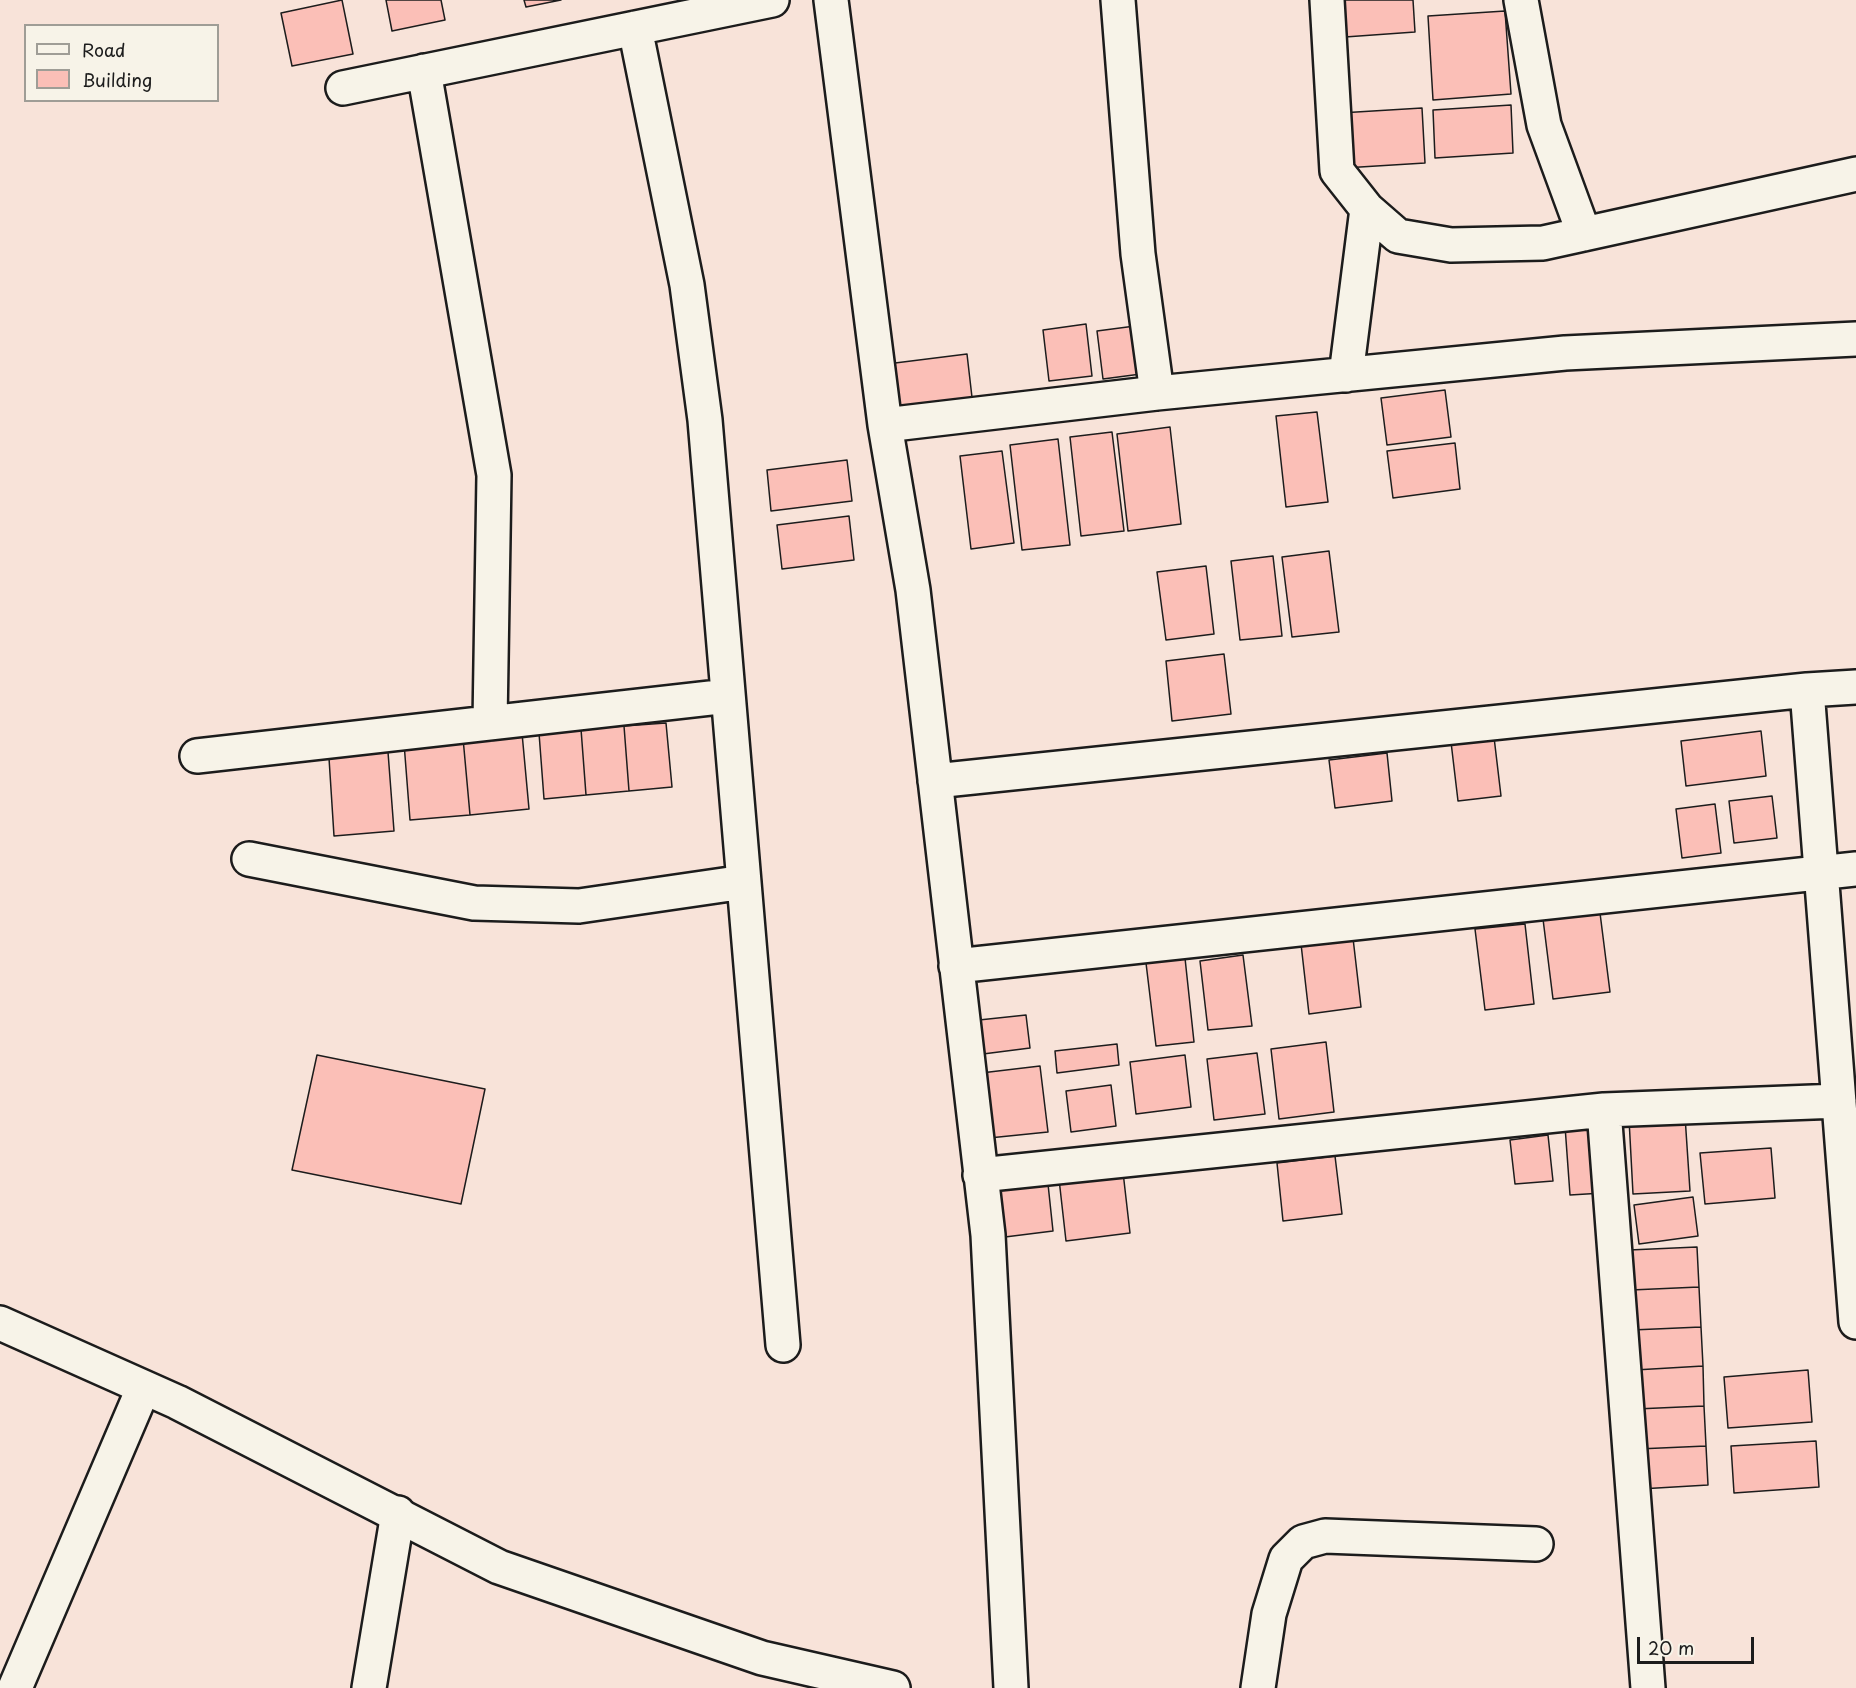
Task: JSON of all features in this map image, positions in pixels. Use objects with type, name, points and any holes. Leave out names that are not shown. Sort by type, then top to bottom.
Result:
[{"type":"street","points":[[343,88],[772,0]]},
{"type":"street","points":[[831,0],[885,425],[913,590],[988,1235],[1011,1688]]},
{"type":"street","points":[[1118,0],[1138,254],[1157,393]]},
{"type":"street","points":[[1327,0],[1337,171],[1367,209],[1398,236],[1451,245],[1543,243],[1856,174]]},
{"type":"street","points":[[1521,0],[1544,125],[1584,234]]},
{"type":"street","points":[[635,28],[687,285],[705,420],[783,1345]]},
{"type":"street","points":[[424,71],[494,475],[490,723]]},
{"type":"street","points":[[1346,375],[1367,209]]},
{"type":"street","points":[[885,425],[1157,393],[1565,353],[1856,339]]},
{"type":"street","points":[[935,781],[1807,690],[1856,687]]},
{"type":"street","points":[[1807,690],[1856,1322]]},
{"type":"street","points":[[197,756],[728,696]]},
{"type":"street","points":[[249,859],[474,903],[579,906],[744,882]]},
{"type":"street","points":[[956,966],[1856,868]]},
{"type":"street","points":[[980,1175],[1604,1110],[1839,1101]]},
{"type":"street","points":[[1604,1110],[1648,1688]]},
{"type":"street","points":[[0,1323],[143,1389],[177,1402],[398,1513],[499,1567],[762,1658],[893,1688]]},
{"type":"street","points":[[15,1688],[143,1389]]},
{"type":"street","points":[[369,1688],[398,1513]]},
{"type":"street","points":[[1258,1688],[1269,1614],[1282,1570],[1286,1559],[1304,1542],[1325,1536],[1536,1544]]},
{"type":"building","points":[[342,0],[353,54],[292,66],[281,13]]},
{"type":"building","points":[[386,0],[441,0],[445,20],[392,31]]},
{"type":"building","points":[[524,0],[561,0],[526,7]]},
{"type":"building","points":[[1342,0],[1413,0],[1415,32],[1345,37]]},
{"type":"building","points":[[1505,11],[1511,94],[1433,100],[1428,16]]},
{"type":"building","points":[[1511,105],[1513,153],[1435,158],[1433,110]]},
{"type":"building","points":[[1422,108],[1425,163],[1344,168],[1340,113]]},
{"type":"building","points":[[1086,324],[1092,376],[1049,381],[1043,330]]},
{"type":"building","points":[[1135,326],[1141,374],[1103,379],[1097,331]]},
{"type":"building","points":[[967,354],[973,406],[893,415],[887,364]]},
{"type":"building","points":[[1445,390],[1451,437],[1387,445],[1381,398]]},
{"type":"building","points":[[1317,412],[1328,502],[1286,507],[1276,416]]},
{"type":"building","points":[[1170,427],[1181,524],[1128,531],[1117,434]]},
{"type":"building","points":[[1112,432],[1124,531],[1081,536],[1070,437]]},
{"type":"building","points":[[1058,439],[1070,545],[1022,550],[1010,445]]},
{"type":"building","points":[[1455,443],[1460,489],[1393,498],[1387,451]]},
{"type":"building","points":[[1002,451],[1014,543],[971,549],[960,456]]},
{"type":"building","points":[[847,460],[852,501],[771,511],[767,470]]},
{"type":"building","points":[[849,516],[854,560],[782,569],[777,525]]},
{"type":"building","points":[[1329,551],[1339,632],[1292,637],[1282,557]]},
{"type":"building","points":[[1273,556],[1282,636],[1240,640],[1231,561]]},
{"type":"building","points":[[1206,566],[1214,634],[1166,640],[1157,572]]},
{"type":"building","points":[[1224,654],[1231,714],[1172,721],[1166,661]]},
{"type":"building","points":[[666,723],[672,787],[629,791],[624,726]]},
{"type":"building","points":[[624,726],[629,791],[586,795],[581,729]]},
{"type":"building","points":[[581,729],[586,795],[544,799],[539,733]]},
{"type":"building","points":[[1761,731],[1766,776],[1686,786],[1681,741]]},
{"type":"building","points":[[522,733],[529,809],[470,815],[463,738]]},
{"type":"building","points":[[1494,737],[1501,796],[1458,801],[1451,742]]},
{"type":"building","points":[[463,738],[470,815],[410,820],[404,743]]},
{"type":"building","points":[[388,752],[394,831],[334,836],[329,758]]},
{"type":"building","points":[[1387,753],[1392,801],[1335,808],[1329,760]]},
{"type":"building","points":[[1772,796],[1777,838],[1734,843],[1729,801]]},
{"type":"building","points":[[1715,804],[1721,853],[1682,858],[1676,809]]},
{"type":"building","points":[[1600,913],[1610,992],[1553,999],[1543,919]]},
{"type":"building","points":[[1525,924],[1534,1004],[1485,1010],[1475,929]]},
{"type":"building","points":[[1353,938],[1361,1007],[1309,1014],[1301,944]]},
{"type":"building","points":[[1243,955],[1252,1026],[1208,1030],[1200,961]]},
{"type":"building","points":[[1185,958],[1194,1042],[1156,1046],[1146,963]]},
{"type":"building","points":[[1026,1015],[1030,1048],[983,1054],[979,1020]]},
{"type":"building","points":[[1326,1042],[1334,1112],[1279,1119],[1271,1049]]},
{"type":"building","points":[[1117,1044],[1119,1065],[1057,1073],[1055,1051]]},
{"type":"building","points":[[1257,1053],[1265,1114],[1214,1120],[1207,1059]]},
{"type":"building","points":[[317,1055],[485,1089],[461,1204],[292,1170]]},
{"type":"building","points":[[1185,1055],[1191,1107],[1136,1114],[1130,1062]]},
{"type":"building","points":[[1040,1066],[1048,1132],[989,1138],[981,1073]]},
{"type":"building","points":[[1111,1085],[1116,1126],[1071,1132],[1066,1091]]},
{"type":"building","points":[[1685,1116],[1690,1191],[1633,1194],[1629,1119]]},
{"type":"building","points":[[1599,1124],[1603,1193],[1570,1195],[1565,1126]]},
{"type":"building","points":[[1548,1135],[1553,1181],[1515,1184],[1510,1140]]},
{"type":"building","points":[[1771,1148],[1775,1198],[1705,1204],[1700,1153]]},
{"type":"building","points":[[1335,1156],[1342,1214],[1283,1221],[1277,1163]]},
{"type":"building","points":[[1123,1172],[1130,1233],[1066,1241],[1059,1179]]},
{"type":"building","points":[[1048,1184],[1053,1231],[1005,1237],[1000,1190]]},
{"type":"building","points":[[1693,1197],[1698,1236],[1639,1244],[1634,1205]]},
{"type":"building","points":[[1697,1247],[1699,1287],[1631,1290],[1629,1250]]},
{"type":"building","points":[[1699,1287],[1701,1327],[1632,1330],[1631,1290]]},
{"type":"building","points":[[1701,1327],[1703,1366],[1635,1370],[1632,1330]]},
{"type":"building","points":[[1703,1366],[1704,1406],[1636,1409],[1635,1370]]},
{"type":"building","points":[[1808,1370],[1812,1422],[1728,1428],[1724,1377]]},
{"type":"building","points":[[1704,1406],[1706,1446],[1638,1449],[1636,1409]]},
{"type":"building","points":[[1816,1441],[1819,1487],[1734,1493],[1731,1446]]},
{"type":"building","points":[[1706,1446],[1708,1485],[1640,1489],[1638,1449]]}]
